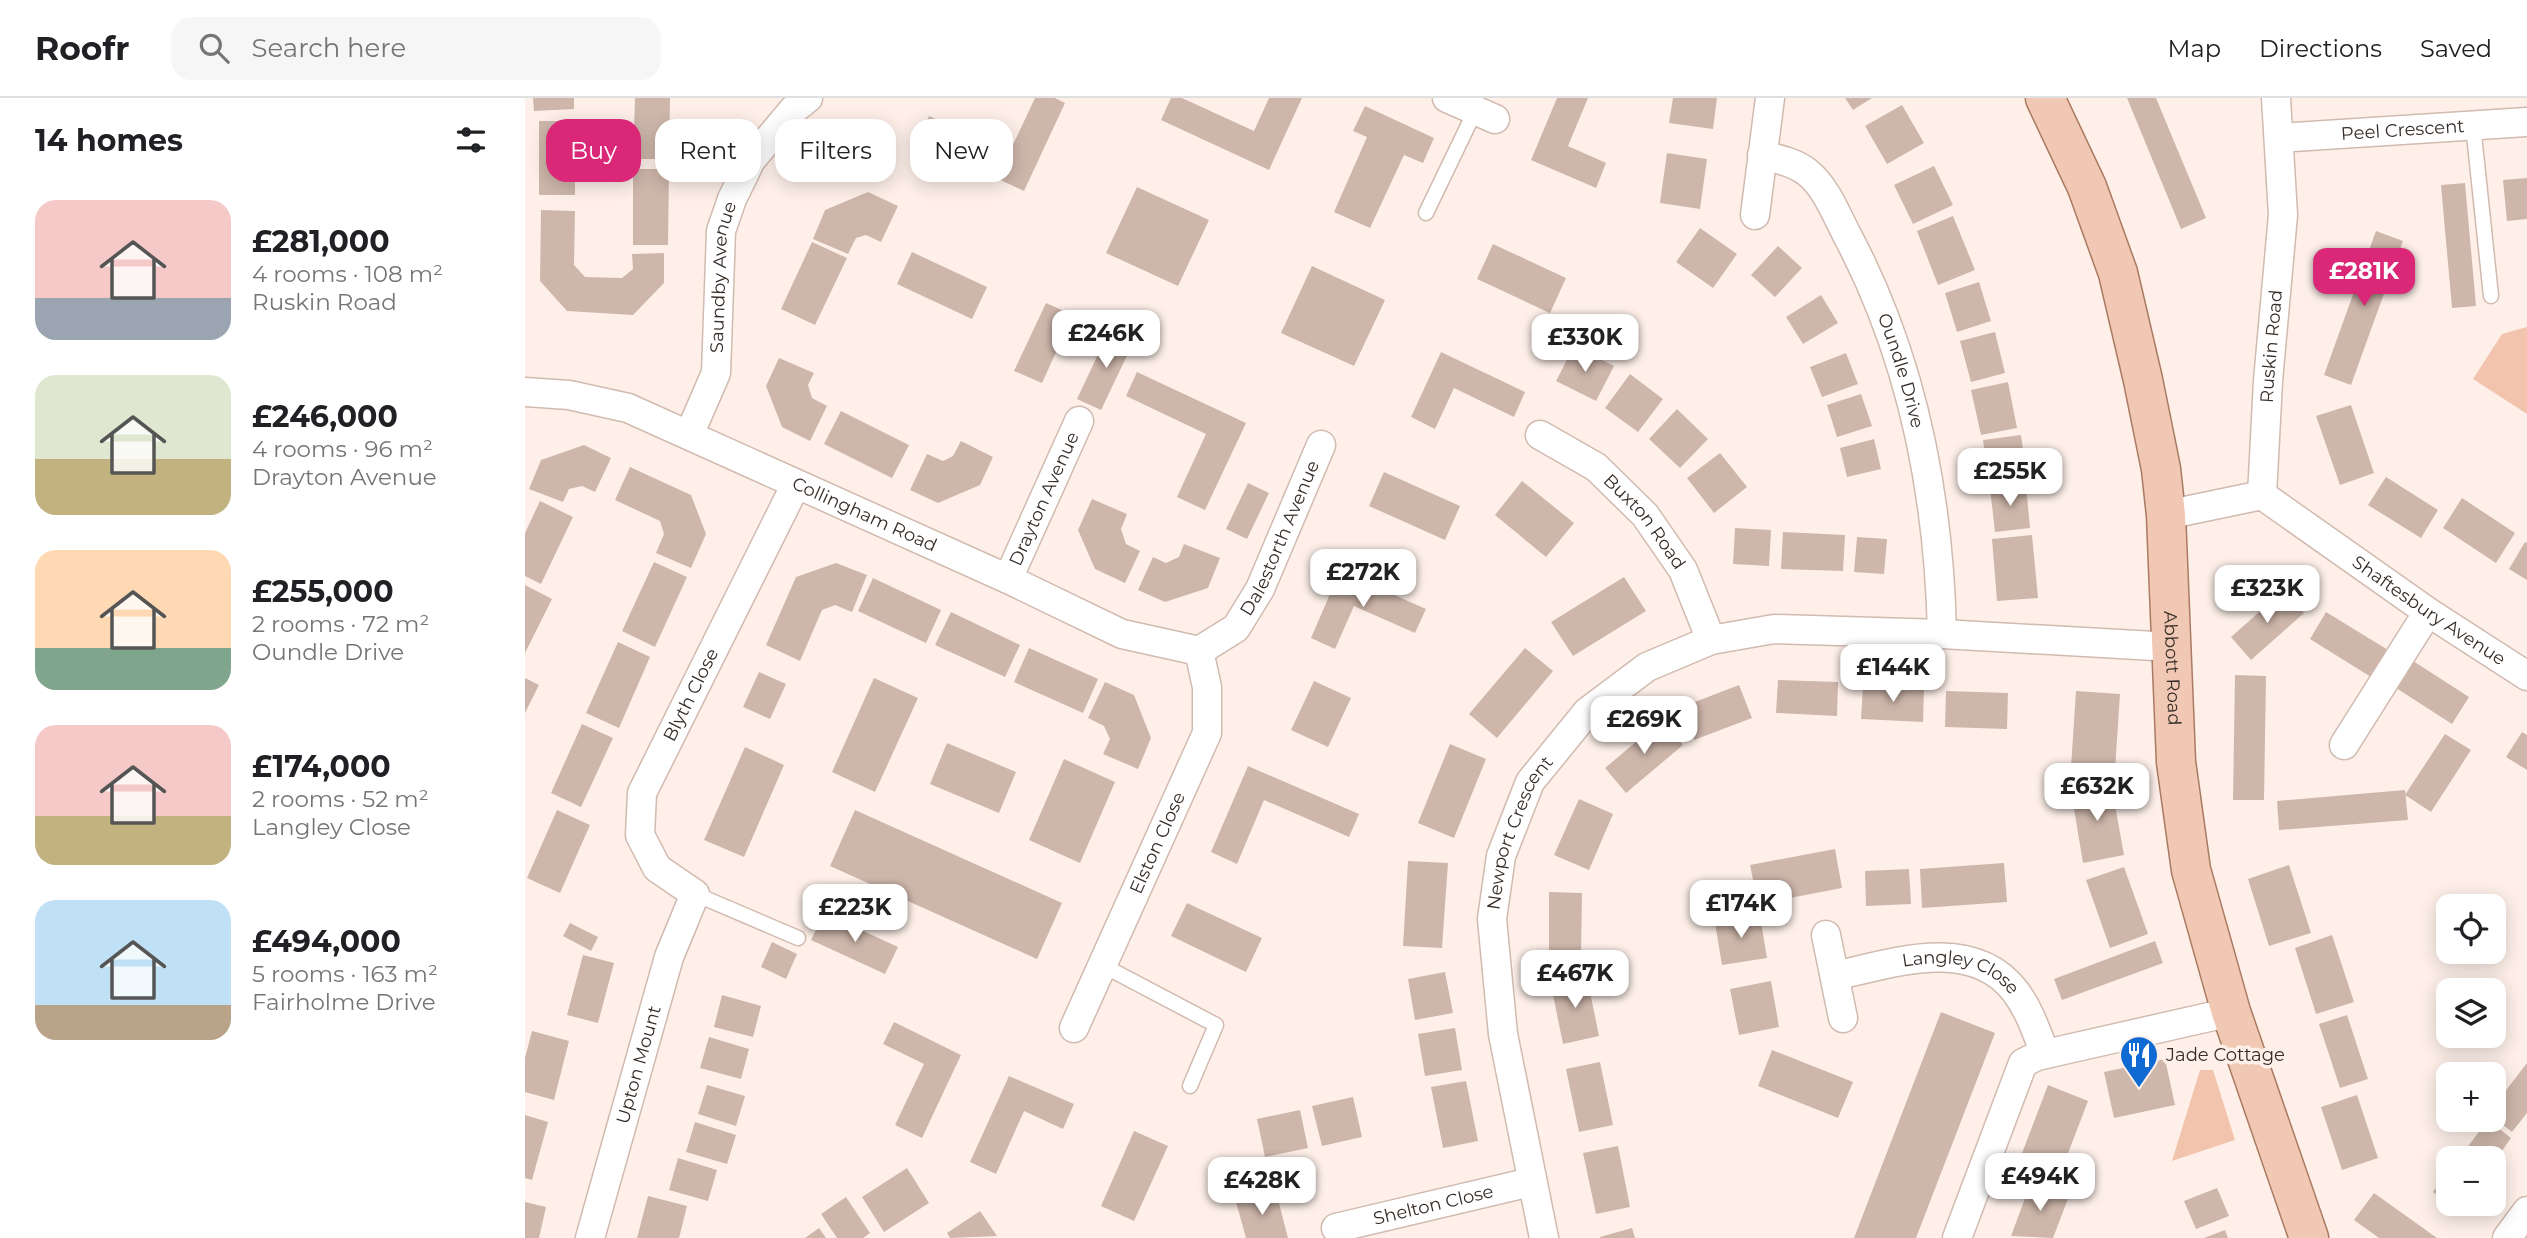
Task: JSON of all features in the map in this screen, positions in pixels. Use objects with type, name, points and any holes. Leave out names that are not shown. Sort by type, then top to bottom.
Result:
[{"type":"main road","name":"Abbott Road","points":[[2045,98],[2087,187],[2118,273],[2143,380],[2161,469],[2166,515],[2176,762],[2192,870],[2231,1012],[2309,1238]]},
{"type":"street","name":"Saundby Avenue","points":[[689,435],[716,373],[721,232],[732,198],[751,160],[793,110],[808,98]]},
{"type":"street","points":[[1447,98],[1484,109]]},
{"type":"street","points":[[1755,215],[1770,98]]},
{"type":"street","name":"Ruskin Road","points":[[2262,495],[2268,381],[2283,215],[2276,98]]},
{"type":"street","name":"Peel Crescent","points":[[2279,138],[2527,122]]},
{"type":"street","name":"Oundle Drive","points":[[1762,155],[1792,164],[1808,173],[1824,193],[1856,253],[1895,344],[1921,433],[1934,510],[1941,580],[1942,634]]},
{"type":"street","name":"Collingham Road","points":[[525,392],[569,395],[628,408],[1009,579],[1122,634],[1199,651]]},
{"type":"street","name":"Drayton Avenue","points":[[1009,579],[1079,421]]},
{"type":"street","name":"Buxton Road","points":[[1540,435],[1596,467],[1645,515],[1683,570],[1711,640]]},
{"type":"street","name":"Dalestorth Avenue","points":[[1199,651],[1236,628],[1260,589],[1321,444]]},
{"type":"street","name":"Blyth Close","points":[[695,894],[657,868],[640,835],[642,793],[796,484]]},
{"type":"street","points":[[2166,515],[2262,495]]},
{"type":"street","name":"Shaftesbury Avenue","points":[[2262,495],[2428,612],[2527,676]]},
{"type":"street","points":[[2344,745],[2428,612]]},
{"type":"street","name":"Newport Crescent","points":[[1545,1238],[1531,1182],[1503,1034],[1492,919],[1501,856],[1530,782],[1587,712],[1647,667],[1711,640],[1774,629],[1942,634],[2172,647]]},
{"type":"street","name":"Elston Close","points":[[1073,1028],[1207,733],[1207,687],[1199,651]]},
{"type":"street","name":"Upton Mount","points":[[590,1238],[669,957],[695,894]]},
{"type":"street","points":[[1826,934],[1843,1018]]},
{"type":"street","name":"Langley Close","points":[[1835,976],[1937,956],[1967,961],[1996,973],[2015,991],[2029,1015],[2045,1054]]},
{"type":"street","points":[[1957,1238],[2023,1063],[2045,1054],[2231,1012]]},
{"type":"street","name":"Shelton Close","points":[[1336,1228],[1531,1182]]},
{"type":"street","points":[[2507,1238],[2527,1211]]},
{"type":"lane","points":[[1426,213],[1484,109]]},
{"type":"lane","points":[[2473,125],[2491,296]]},
{"type":"lane","points":[[695,894],[798,938]]},
{"type":"lane","points":[[1102,965],[1216,1025],[1190,1086]]},
{"type":"shaded area","points":[[2527,327],[2527,414],[2473,379],[2502,334]]},
{"type":"shaded area","points":[[2200,1070],[2213,1070],[2235,1140],[2172,1161]]},
{"type":"building","points":[[533,98],[574,98],[574,109],[534,111]]},
{"type":"building","points":[[635,98],[670,98],[670,119],[655,119],[655,159],[641,159],[641,119],[634,119]]},
{"type":"building","points":[[1035,98],[1055,98],[1065,103],[1024,191],[1005,182],[1013,182],[1013,145]]},
{"type":"building","points":[[1171,98],[1182,98],[1254,131],[1269,98],[1302,98],[1269,170],[1161,120]]},
{"type":"building","points":[[1557,98],[1588,98],[1568,146],[1606,163],[1596,188],[1531,160]]},
{"type":"building","points":[[1673,98],[1717,98],[1713,129],[1669,123]]},
{"type":"building","points":[[1845,98],[1872,98],[1853,110]]},
{"type":"building","points":[[2127,98],[2156,98],[2206,218],[2181,229]]},
{"type":"building","points":[[1902,105],[1924,143],[1887,164],[1865,126]]},
{"type":"building","points":[[1365,106],[1434,138],[1423,163],[1404,155],[1370,228],[1334,212],[1367,137],[1353,131]]},
{"type":"building","points":[[539,121],[546,121],[546,182],[575,182],[575,195],[539,195]]},
{"type":"building","points":[[1667,153],[1707,159],[1700,209],[1660,203]]},
{"type":"building","points":[[1934,166],[1953,205],[1913,224],[1894,185]]},
{"type":"building","points":[[641,169],[655,169],[655,182],[669,182],[668,245],[633,245],[633,182],[641,182]]},
{"type":"building","points":[[2527,178],[2527,219],[2507,221],[2503,180]]},
{"type":"building","points":[[2465,183],[2476,306],[2452,308],[2441,185]]},
{"type":"building","points":[[1137,187],[1209,220],[1178,286],[1106,253]]},
{"type":"building","points":[[868,192],[898,206],[881,242],[866,235],[856,238],[848,254],[813,239],[825,210]]},
{"type":"building","points":[[541,210],[575,211],[574,265],[585,277],[622,278],[633,269],[632,254],[664,253],[664,283],[633,315],[567,311],[540,281]]},
{"type":"building","points":[[1953,216],[1975,270],[1938,285],[1917,231]]},
{"type":"building","points":[[1700,228],[1737,254],[1713,288],[1676,262]]},
{"type":"building","points":[[2376,231],[2403,241],[2351,385],[2324,375]]},
{"type":"building","points":[[812,242],[847,258],[815,325],[781,309]]},
{"type":"building","points":[[1493,244],[1566,278],[1550,313],[1477,279]]},
{"type":"building","points":[[1778,246],[1802,268],[1775,297],[1751,275]]},
{"type":"building","points":[[912,252],[987,287],[972,319],[897,284]]},
{"type":"building","points":[[1312,266],[1385,300],[1354,366],[1281,333]]},
{"type":"building","points":[[1979,282],[1991,321],[1957,332],[1945,293]]},
{"type":"building","points":[[1821,295],[1838,323],[1803,344],[1786,317]]},
{"type":"building","points":[[1046,303],[1073,315],[1042,383],[1014,371]]},
{"type":"building","points":[[1110,329],[1134,341],[1101,410],[1077,399]]},
{"type":"building","points":[[1995,332],[2005,373],[1971,382],[1960,341]]},
{"type":"building","points":[[1574,346],[1614,366],[1596,401],[1556,381]]},
{"type":"building","points":[[1441,352],[1525,392],[1514,417],[1454,388],[1435,429],[1411,417]]},
{"type":"building","points":[[1846,353],[1858,384],[1822,397],[1810,367]]},
{"type":"building","points":[[779,358],[814,373],[808,385],[812,398],[827,406],[810,441],[782,427],[766,386]]},
{"type":"building","points":[[1137,372],[1246,423],[1205,510],[1177,497],[1206,434],[1126,396]]},
{"type":"building","points":[[1630,374],[1663,399],[1638,432],[1605,408]]},
{"type":"building","points":[[2008,382],[2017,428],[1981,435],[1971,390]]},
{"type":"building","points":[[1861,394],[1872,426],[1837,437],[1827,405]]},
{"type":"building","points":[[2351,405],[2374,473],[2340,485],[2316,416]]},
{"type":"building","points":[[1677,409],[1708,439],[1680,468],[1649,439]]},
{"type":"building","points":[[841,411],[909,445],[892,478],[824,444]]},
{"type":"building","points":[[2021,435],[2027,480],[1989,485],[1983,440]]},
{"type":"building","points":[[1874,439],[1881,469],[1847,477],[1840,448]]},
{"type":"building","points":[[961,441],[993,457],[980,485],[938,503],[910,490],[927,454],[943,461],[953,456]]},
{"type":"building","points":[[584,445],[611,458],[595,492],[582,486],[569,489],[563,502],[529,489],[541,460]]},
{"type":"building","points":[[1720,453],[1747,487],[1714,513],[1687,478]]},
{"type":"building","points":[[630,467],[691,495],[706,534],[691,568],[656,553],[664,534],[660,521],[615,500]]},
{"type":"building","points":[[1384,472],[1460,506],[1445,540],[1369,506]]},
{"type":"building","points":[[2386,477],[2438,510],[2421,538],[2368,505]]},
{"type":"building","points":[[1522,481],[1574,523],[1546,557],[1495,515]]},
{"type":"building","points":[[1248,483],[1269,493],[1247,539],[1226,529]]},
{"type":"building","points":[[2026,485],[2030,528],[1995,532],[1990,488]]},
{"type":"building","points":[[2462,498],[2515,533],[2496,563],[2443,528]]},
{"type":"building","points":[[1092,499],[1127,514],[1121,529],[1126,544],[1140,551],[1125,583],[1095,569],[1078,530]]},
{"type":"building","points":[[540,501],[573,517],[541,584],[525,576],[525,533]]},
{"type":"building","points":[[1735,528],[1771,530],[1769,566],[1733,564]]},
{"type":"building","points":[[1783,532],[1845,535],[1843,571],[1781,569]]},
{"type":"building","points":[[2032,535],[2038,598],[1997,601],[1992,539]]},
{"type":"building","points":[[1857,537],[1887,539],[1884,574],[1854,572]]},
{"type":"building","points":[[2525,542],[2527,543],[2527,580],[2509,569]]},
{"type":"building","points":[[1184,544],[1220,558],[1208,588],[1165,602],[1138,590],[1153,557],[1166,563],[1179,557]]},
{"type":"building","points":[[654,562],[687,577],[655,647],[622,631]]},
{"type":"building","points":[[836,563],[867,575],[852,612],[835,605],[822,610],[800,661],[766,645],[796,577]]},
{"type":"building","points":[[1340,571],[1426,609],[1415,633],[1354,606],[1335,649],[1311,638]]},
{"type":"building","points":[[1624,577],[1646,611],[1573,656],[1551,622]]},
{"type":"building","points":[[873,578],[941,610],[926,643],[858,611]]},
{"type":"building","points":[[525,585],[552,599],[525,653]]},
{"type":"building","points":[[2284,590],[2304,613],[2251,660],[2231,637]]},
{"type":"building","points":[[951,612],[1020,645],[1005,677],[935,645]]},
{"type":"building","points":[[2326,612],[2388,650],[2371,677],[2310,639]]},
{"type":"building","points":[[618,642],[650,657],[619,728],[586,713]]},
{"type":"building","points":[[1029,648],[1098,679],[1083,713],[1014,682]]},
{"type":"building","points":[[1525,648],[1553,671],[1497,738],[1469,714]]},
{"type":"building","points":[[2410,659],[2469,697],[2452,724],[2393,686]]},
{"type":"building","points":[[759,672],[786,684],[770,719],[743,707]]},
{"type":"building","points":[[2235,675],[2266,676],[2264,800],[2233,800]]},
{"type":"building","points":[[525,678],[539,685],[525,713]]},
{"type":"building","points":[[874,678],[918,698],[875,792],[832,772]]},
{"type":"building","points":[[1778,680],[1838,682],[1837,716],[1776,713]]},
{"type":"building","points":[[1314,681],[1351,698],[1328,747],[1291,730]]},
{"type":"building","points":[[1105,682],[1134,695],[1151,738],[1138,769],[1103,754],[1110,739],[1104,726],[1088,718]]},
{"type":"building","points":[[1739,685],[1752,718],[1694,740],[1682,707]]},
{"type":"building","points":[[1863,686],[1924,689],[1923,722],[1861,719]]},
{"type":"building","points":[[1946,691],[2008,693],[2007,729],[1945,727]]},
{"type":"building","points":[[2076,691],[2120,694],[2115,770],[2071,767]]},
{"type":"building","points":[[1662,720],[1683,745],[1626,793],[1605,768]]},
{"type":"building","points":[[582,724],[613,738],[581,807],[551,793]]},
{"type":"building","points":[[2522,732],[2527,735],[2527,770],[2506,757]]},
{"type":"building","points":[[2445,734],[2471,750],[2431,812],[2405,795]]},
{"type":"building","points":[[947,743],[1016,772],[999,813],[930,784]]},
{"type":"building","points":[[1450,744],[1486,759],[1454,838],[1418,823]]},
{"type":"building","points":[[745,747],[784,765],[744,857],[704,840]]},
{"type":"building","points":[[1064,759],[1115,782],[1080,863],[1029,840]]},
{"type":"building","points":[[1248,766],[1359,814],[1349,837],[1264,800],[1237,864],[1211,852]]},
{"type":"building","points":[[2111,783],[2124,855],[2083,863],[2071,791]]},
{"type":"building","points":[[2405,790],[2408,820],[2279,830],[2277,801]]},
{"type":"building","points":[[1579,799],[1613,814],[1589,870],[1554,855]]},
{"type":"building","points":[[557,810],[590,825],[560,893],[527,878]]},
{"type":"building","points":[[855,810],[1062,903],[1037,959],[830,866]]},
{"type":"building","points":[[1835,849],[1842,888],[1758,904],[1750,865]]},
{"type":"building","points":[[1408,861],[1448,863],[1442,948],[1403,946]]},
{"type":"building","points":[[2004,863],[2007,902],[1922,908],[1920,869]]},
{"type":"building","points":[[2289,865],[2311,933],[2269,946],[2248,879]]},
{"type":"building","points":[[2124,867],[2148,934],[2110,948],[2086,880]]},
{"type":"building","points":[[1909,869],[1911,904],[1866,906],[1865,871]]},
{"type":"building","points":[[1549,892],[1582,893],[1581,956],[1549,955]]},
{"type":"building","points":[[1187,903],[1262,938],[1246,972],[1171,936]]},
{"type":"building","points":[[824,913],[898,947],[885,974],[811,940]]},
{"type":"building","points":[[1760,916],[1767,958],[1722,965],[1715,923]]},
{"type":"building","points":[[570,923],[598,937],[591,951],[563,936]]},
{"type":"building","points":[[2332,935],[2354,1002],[2316,1014],[2295,948]]},
{"type":"building","points":[[2155,941],[2163,963],[2062,1000],[2054,979]]},
{"type":"building","points":[[772,942],[797,954],[786,979],[761,967]]},
{"type":"building","points":[[583,955],[614,963],[598,1023],[567,1015]]},
{"type":"building","points":[[1445,972],[1453,1013],[1415,1020],[1408,979]]},
{"type":"building","points":[[1587,977],[1599,1036],[1563,1044],[1551,985]]},
{"type":"building","points":[[1771,981],[1779,1027],[1739,1035],[1730,989]]},
{"type":"building","points":[[722,995],[761,1006],[753,1037],[714,1027]]},
{"type":"building","points":[[1941,1012],[1995,1033],[1916,1238],[1854,1238]]},
{"type":"building","points":[[2347,1015],[2368,1079],[2340,1088],[2319,1024]]},
{"type":"building","points":[[894,1022],[961,1055],[922,1138],[895,1125],[924,1064],[883,1044]]},
{"type":"building","points":[[1455,1028],[1462,1070],[1425,1076],[1418,1034]]},
{"type":"building","points":[[532,1031],[569,1041],[554,1100],[525,1092],[525,1058]]},
{"type":"building","points":[[709,1037],[749,1049],[741,1079],[700,1068]]},
{"type":"building","points":[[1772,1050],[1853,1082],[1838,1118],[1758,1086]]},
{"type":"building","name":"Jade Cottage","points":[[2165,1059],[2175,1105],[2114,1118],[2104,1072]]},
{"type":"building","points":[[1600,1062],[1613,1125],[1579,1132],[1566,1069]]},
{"type":"building","points":[[2527,1063],[2527,1113],[2512,1132],[2506,1127],[2506,1090]]},
{"type":"building","points":[[1009,1076],[1074,1104],[1063,1129],[1024,1111],[996,1174],[970,1162]]},
{"type":"building","points":[[1466,1081],[1478,1141],[1443,1148],[1431,1087]]},
{"type":"building","points":[[707,1085],[745,1096],[736,1126],[698,1114]]},
{"type":"building","points":[[2048,1085],[2088,1101],[2059,1177],[2019,1161]]},
{"type":"building","points":[[2357,1095],[2378,1158],[2342,1170],[2321,1107]]},
{"type":"building","points":[[1353,1097],[1362,1137],[1322,1146],[1312,1106]]},
{"type":"building","points":[[1300,1110],[1308,1148],[1265,1157],[1257,1119]]},
{"type":"building","points":[[525,1115],[548,1122],[532,1180],[525,1178]]},
{"type":"building","points":[[695,1122],[736,1135],[727,1164],[686,1152]]},
{"type":"building","points":[[1134,1131],[1168,1146],[1134,1221],[1101,1206]]},
{"type":"building","points":[[2479,1132],[2503,1132],[2511,1138],[2505,1146],[2468,1146]]},
{"type":"building","points":[[1618,1146],[1630,1207],[1596,1214],[1583,1153]]},
{"type":"building","points":[[678,1158],[717,1170],[708,1201],[669,1190]]},
{"type":"building","points":[[907,1168],[929,1203],[884,1232],[862,1197]]},
{"type":"building","points":[[2031,1182],[2069,1196],[2053,1238],[2011,1236]]},
{"type":"building","points":[[2217,1188],[2229,1216],[2196,1229],[2184,1201]]},
{"type":"building","points":[[1276,1192],[1288,1238],[1246,1238],[1236,1202]]},
{"type":"building","points":[[2374,1193],[2437,1238],[2379,1238],[2354,1220]]},
{"type":"building","points":[[648,1196],[687,1206],[679,1238],[637,1238]]},
{"type":"building","points":[[846,1197],[870,1233],[863,1238],[837,1238],[821,1214]]},
{"type":"building","points":[[525,1202],[546,1207],[539,1238],[525,1238]]},
{"type":"building","points":[[980,1211],[997,1236],[950,1238],[947,1233]]},
{"type":"building","points":[[819,1228],[826,1238],[805,1238]]},
{"type":"building","points":[[1632,1228],[1635,1238],[1600,1238],[1600,1237]]},
{"type":"building","points":[[2225,1230],[2228,1238],[2204,1238]]},
{"type":"place","name":"Jade Cottage","points":[[2139,1089]]}]
